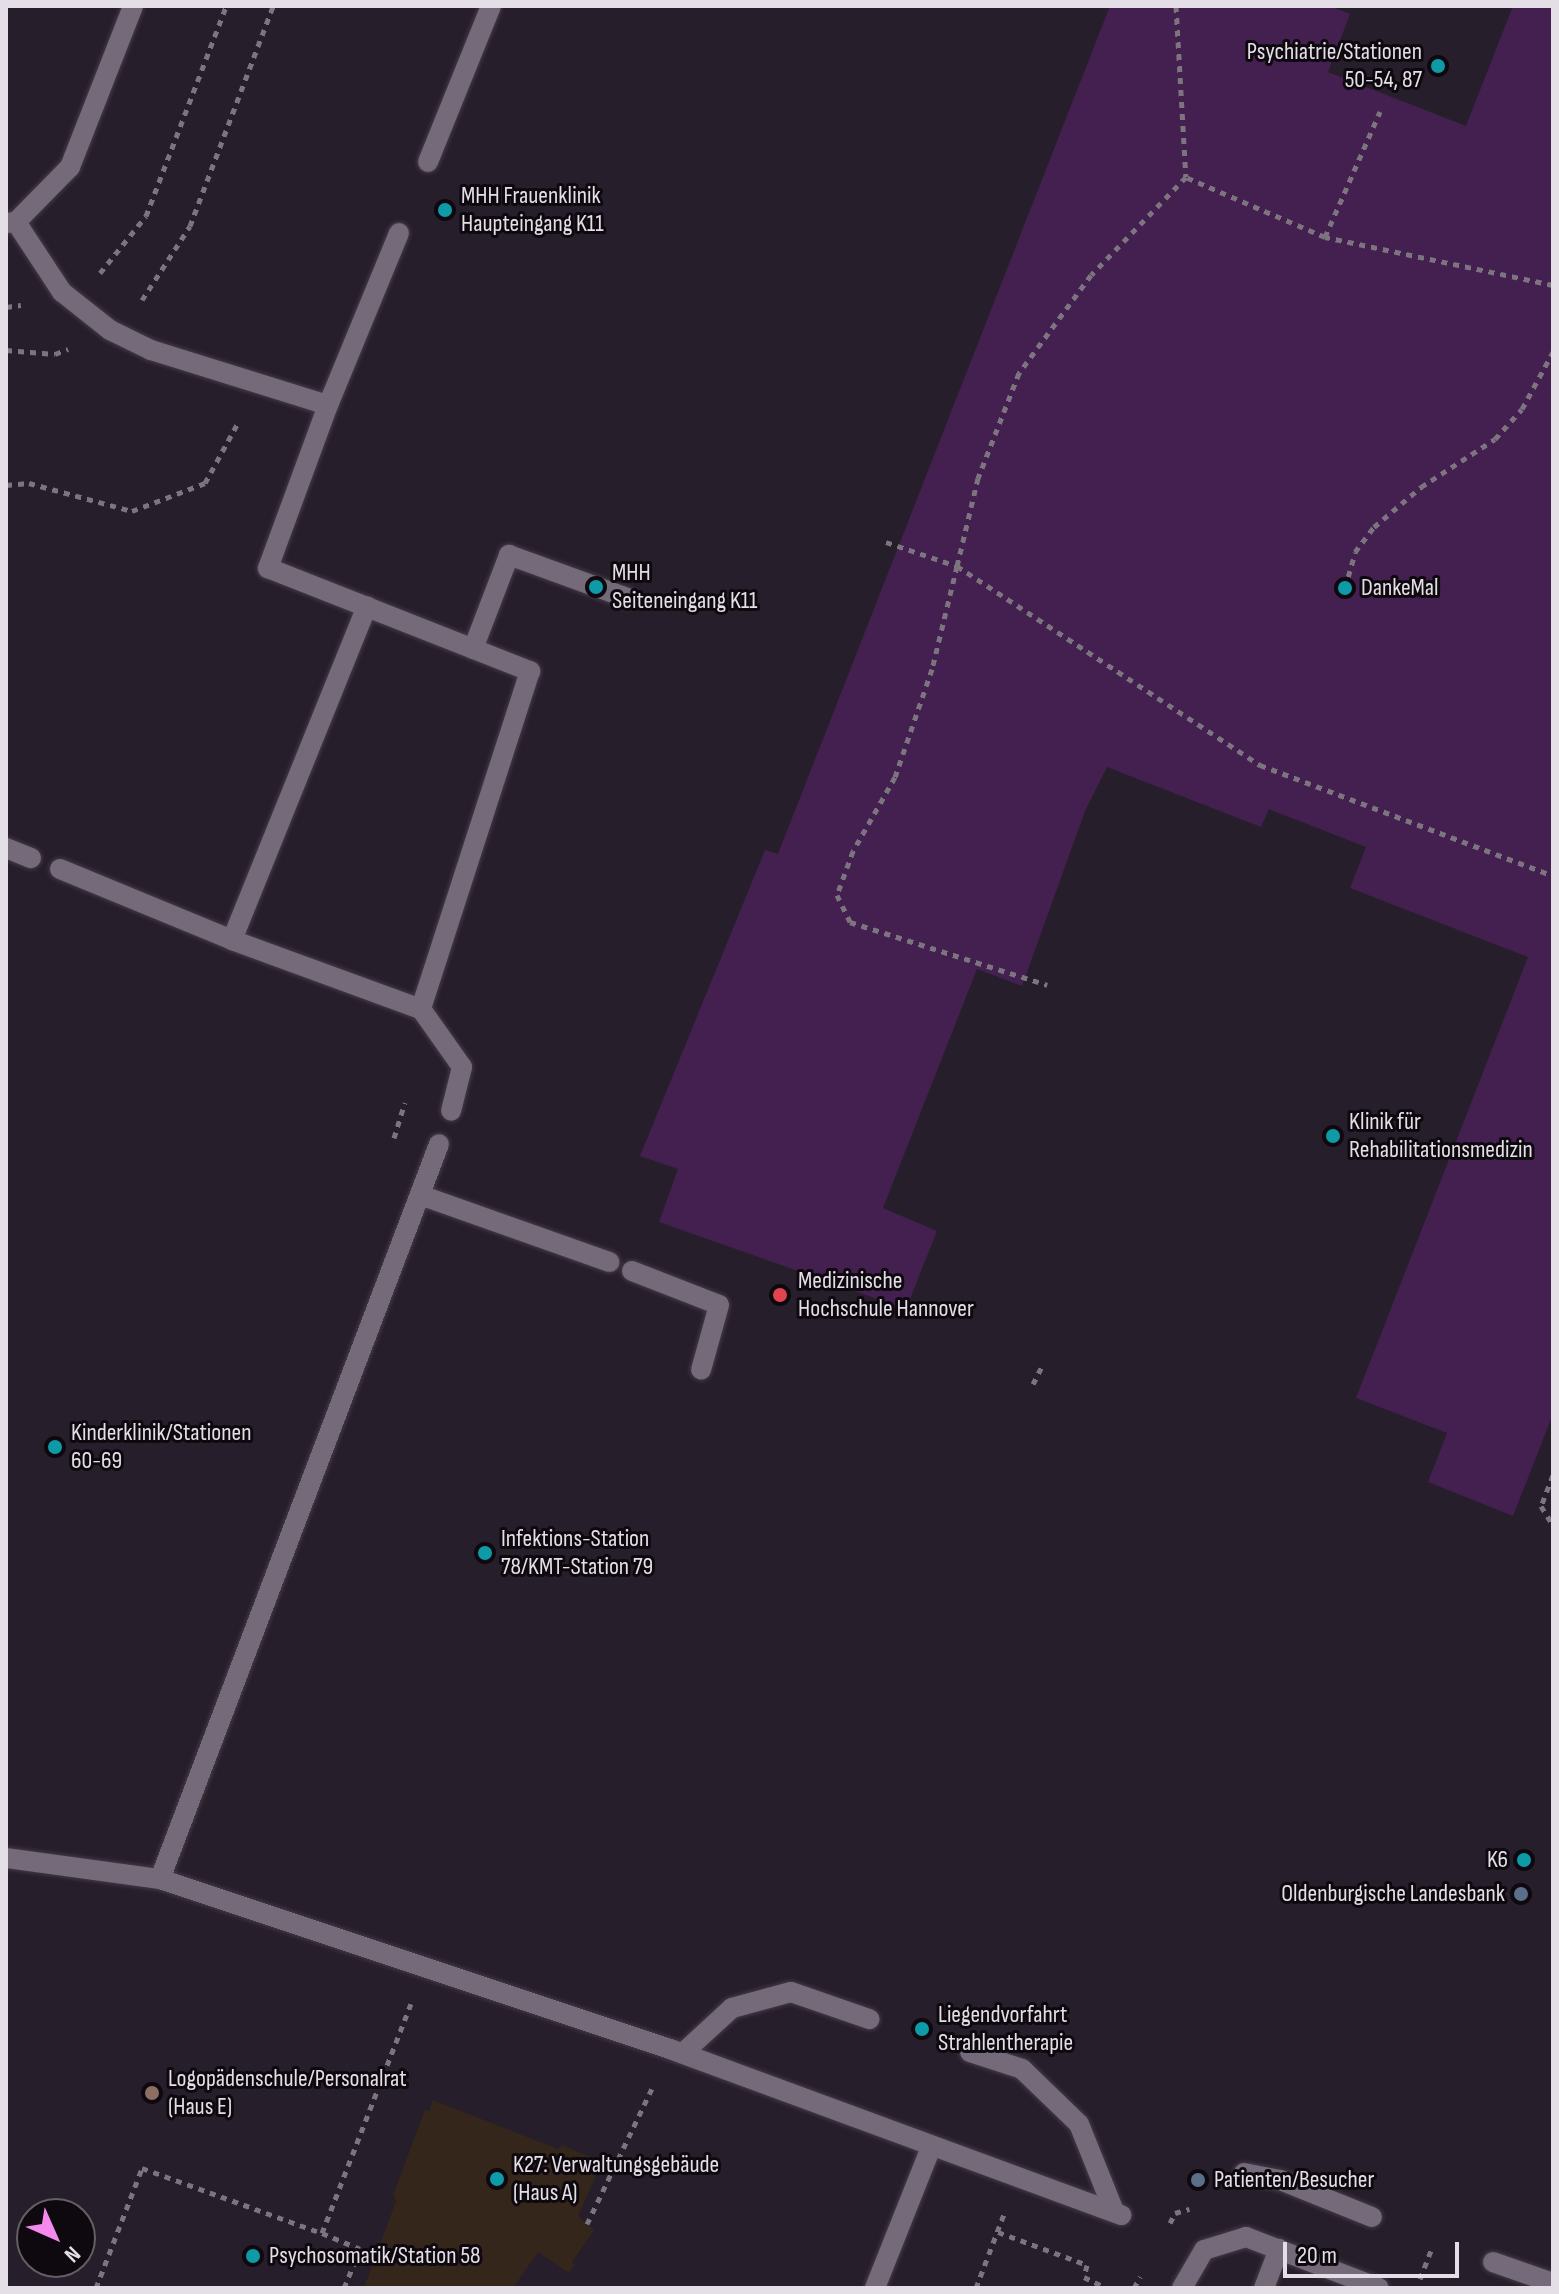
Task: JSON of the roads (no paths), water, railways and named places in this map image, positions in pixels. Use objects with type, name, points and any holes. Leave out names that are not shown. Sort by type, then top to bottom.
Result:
[{"type":"street","points":[[133,6],[70,167],[11,222],[62,292],[110,330],[151,350],[261,381],[328,405]]},
{"type":"street","points":[[428,162],[491,6]]},
{"type":"street","points":[[399,233],[328,405],[268,568],[530,671],[421,1009]]},
{"type":"street","points":[[473,649],[509,555],[627,598]]},
{"type":"street","points":[[232,940],[367,606]]},
{"type":"street","points":[[6,848],[31,858]]},
{"type":"street","points":[[60,869],[232,940],[421,1009],[462,1067],[451,1111]]},
{"type":"street","points":[[160,1879],[439,1144]]},
{"type":"street","points":[[420,1195],[609,1262]]},
{"type":"street","points":[[632,1271],[719,1305],[701,1370]]},
{"type":"street","points":[[6,1858],[160,1879],[426,1965],[676,2051],[1117,2213],[1079,2124],[1022,2069],[970,2052]]},
{"type":"street","points":[[676,2051],[732,2008],[791,1992],[869,2019]]},
{"type":"street","points":[[875,2288],[931,2147]]},
{"type":"street","points":[[1244,2173],[1280,2180],[1372,2217]]},
{"type":"street","points":[[1182,2288],[1204,2250],[1246,2237],[1379,2288]]},
{"type":"street","points":[[1264,2288],[1279,2249]]},
{"type":"street","points":[[1493,2262],[1553,2283]]},
{"type":"place","name":"Psychiatrie/Stationen 50-54, 87","points":[[1438,66]]},
{"type":"place","name":"MHH Frauenklinik Haupteingang K11","points":[[445,210]]},
{"type":"place","name":"MHH Seiteneingang K11","points":[[596,587]]},
{"type":"place","name":"DankeMal","points":[[1345,588]]},
{"type":"place","name":"Klinik für Rehabilitationsmedizin","points":[[1333,1136]]},
{"type":"place","name":"Medizinische Hochschule Hannover","points":[[780,1295]]},
{"type":"place","name":"Kinderklinik/Stationen 60-69","points":[[55,1447]]},
{"type":"place","name":"Infektions-Station 78/KMT-Station 79","points":[[485,1553]]},
{"type":"place","name":"K6","points":[[1524,1860]]},
{"type":"place","name":"Oldenburgische Landesbank","points":[[1521,1894]]},
{"type":"place","name":"Liegendvorfahrt Strahlentherapie","points":[[922,2029]]},
{"type":"place","name":"Logopädenschule/Personalrat (Haus E)","points":[[152,2093]]},
{"type":"place","name":"K27: Verwaltungsgebäude (Haus A)","points":[[497,2179]]},
{"type":"place","name":"Patienten/Besucher","points":[[1198,2180]]},
{"type":"place","name":"Psychosomatik/Station 58","points":[[253,2256]]}]
